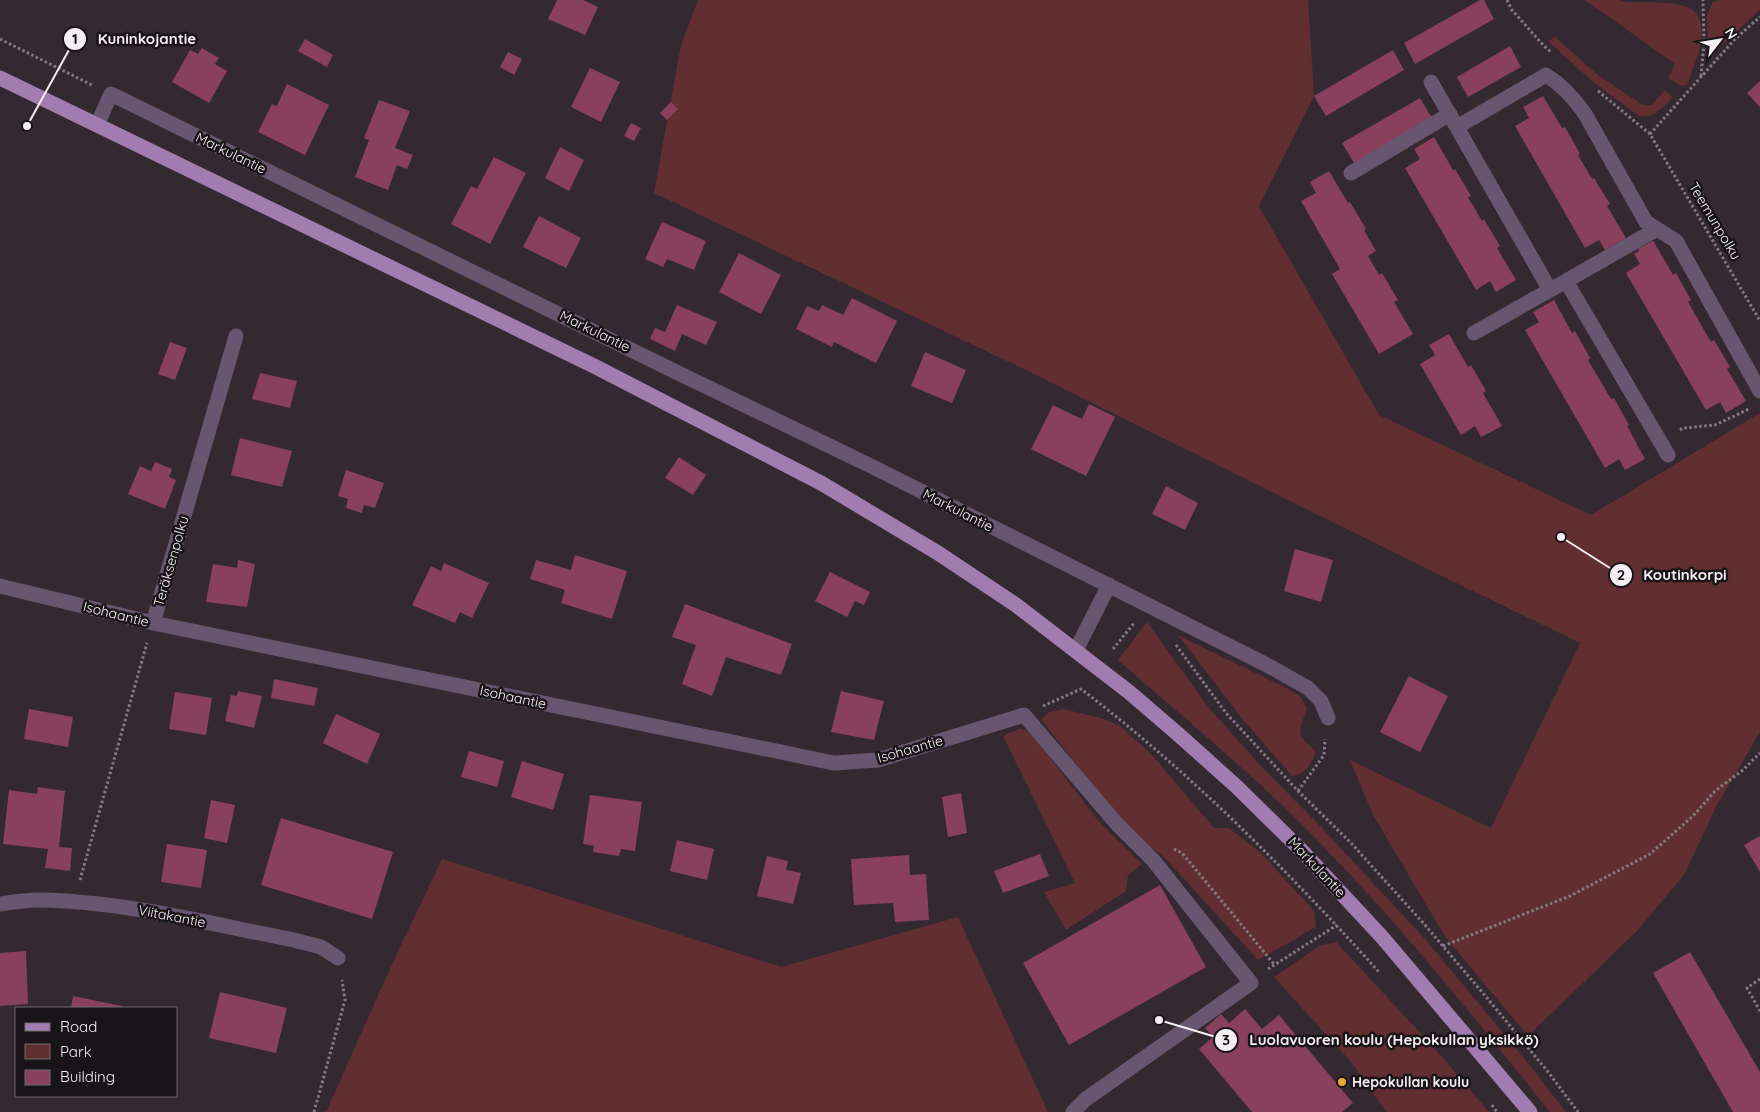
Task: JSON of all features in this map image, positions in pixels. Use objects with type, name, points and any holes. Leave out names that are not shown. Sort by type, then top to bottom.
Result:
[{"type":"main road","name":"Markulantie","points":[[0,78],[594,366],[821,483],[938,553],[1016,605],[1129,692],[1237,787],[1302,851],[1382,938],[1530,1112]]},
{"type":"street","points":[[1351,172],[1546,75],[1557,82],[1577,102],[1646,222],[1676,241],[1760,391]]},
{"type":"street","points":[[1431,82],[1550,290]]},
{"type":"street","points":[[97,125],[111,94]]},
{"type":"street","name":"Markulantie","points":[[111,94],[674,371],[872,466],[1267,665],[1308,688],[1321,701],[1328,718]]},
{"type":"street","points":[[1474,333],[1657,229]]},
{"type":"street","points":[[1566,281],[1668,456]]},
{"type":"street","name":"Teräksenpolku","points":[[152,623],[236,336]]},
{"type":"street","points":[[1076,650],[1109,585]]},
{"type":"street","name":"Isohaantie","points":[[0,586],[152,623],[834,763],[878,760],[1024,715]]},
{"type":"street","points":[[1024,715],[1141,848],[1251,982],[1086,1098],[1073,1112]]},
{"type":"street","name":"Viitakantie","points":[[0,904],[36,900],[130,908],[294,940],[320,947],[338,958]]},
{"type":"path","points":[[1507,0],[1512,10],[1526,24]]},
{"type":"path","points":[[1700,76],[1704,43],[1704,0]]},
{"type":"path","points":[[1700,76],[1735,39],[1760,17]]},
{"type":"path","points":[[0,39],[111,94]]},
{"type":"path","name":"Teemunpolku","points":[[1700,76],[1650,134],[1760,320]]},
{"type":"path","points":[[1660,441],[1683,428],[1715,426],[1752,407]]},
{"type":"path","points":[[1113,649],[1147,606]]},
{"type":"path","name":"Teräksenpolku","points":[[74,902],[152,623]]},
{"type":"path","points":[[1176,644],[1226,713],[1298,791],[1351,843],[1443,946],[1543,1066],[1578,1112]]},
{"type":"path","points":[[1024,715],[1081,689],[1124,721],[1203,791],[1278,862],[1384,978]]},
{"type":"path","points":[[1298,791],[1324,755],[1328,718]]},
{"type":"path","points":[[1443,946],[1570,896],[1650,854],[1693,816],[1715,792],[1743,770],[1760,752]]},
{"type":"path","points":[[1141,848],[1167,846],[1182,853],[1274,964]]},
{"type":"path","points":[[1251,982],[1274,964],[1337,925]]},
{"type":"path","points":[[1760,979],[1747,988],[1760,1011]]},
{"type":"path","points":[[314,1112],[345,1000]]},
{"type":"path","points":[[1490,1103],[1498,1112]]},
{"type":"green space","points":[[698,0],[1308,0],[1314,96],[1259,206],[1379,415],[1591,515],[1760,413],[1760,732],[1717,805],[1684,875],[1637,931],[1528,1036],[1446,938],[1373,815],[1350,760],[1491,828],[1580,643],[1026,370],[654,193],[681,45]]},
{"type":"green space","points":[[1585,0],[1667,3],[1680,5],[1692,10],[1699,17],[1701,39],[1699,52],[1687,85],[1680,86],[1668,78],[1675,64]]},
{"type":"green space","points":[[1720,0],[1760,0],[1760,10],[1714,52],[1708,48],[1707,15],[1713,2]]},
{"type":"green space","points":[[1554,36],[1598,75],[1643,105],[1651,105],[1665,90],[1673,97],[1654,114],[1639,116],[1593,82],[1549,42]]},
{"type":"green space","points":[[1147,622],[1209,708],[1261,766],[1323,829],[1426,940],[1524,1058],[1566,1112],[1550,1112],[1465,1006],[1406,937],[1314,837],[1243,769],[1118,660]]},
{"type":"green space","points":[[1178,635],[1301,697],[1307,709],[1300,733],[1304,741],[1316,751],[1305,771],[1292,776],[1244,721]]},
{"type":"green space","points":[[1063,709],[1101,718],[1120,726],[1152,755],[1214,828],[1229,828],[1261,853],[1314,911],[1316,927],[1258,960],[1164,857],[1146,843],[1140,842],[1041,719],[1049,712]]},
{"type":"green space","points":[[1019,729],[1026,730],[1038,742],[1100,823],[1142,864],[1128,875],[1126,891],[1066,930],[1044,892],[1075,883],[1003,736]]},
{"type":"green space","points":[[442,859],[781,967],[958,917],[1048,1112],[322,1112],[327,1110],[392,964]]},
{"type":"green space","points":[[1336,942],[1438,1052],[1489,1112],[1386,1112],[1352,1063],[1274,977],[1319,946]]},
{"type":"building","points":[[557,0],[583,0],[598,7],[585,35],[548,19]]},
{"type":"building","points":[[1480,0],[1484,0],[1494,19],[1415,64],[1404,43]]},
{"type":"building","points":[[305,39],[333,55],[327,67],[298,51]]},
{"type":"building","points":[[1510,46],[1521,67],[1468,97],[1457,77]]},
{"type":"building","points":[[202,48],[219,58],[215,64],[227,71],[209,103],[172,82],[190,50],[198,54]]},
{"type":"building","points":[[1393,50],[1404,70],[1326,116],[1314,96]]},
{"type":"building","points":[[508,52],[522,59],[514,75],[500,67]]},
{"type":"building","points":[[590,68],[620,82],[601,122],[571,107]]},
{"type":"building","points":[[1760,81],[1760,107],[1747,93]]},
{"type":"building","points":[[287,84],[329,105],[305,155],[258,132],[272,104],[277,106]]},
{"type":"building","points":[[1543,96],[1562,128],[1565,127],[1592,179],[1594,178],[1610,204],[1607,206],[1626,238],[1605,250],[1599,240],[1585,248],[1515,126],[1529,118],[1523,107]]},
{"type":"building","points":[[1420,98],[1432,118],[1354,163],[1342,143]]},
{"type":"building","points":[[379,100],[410,111],[395,148],[413,155],[407,169],[397,165],[388,190],[355,177],[369,140],[364,138]]},
{"type":"building","points":[[671,102],[678,109],[667,120],[660,113]]},
{"type":"building","points":[[631,123],[641,128],[634,141],[624,136]]},
{"type":"building","points":[[1434,137],[1471,196],[1468,197],[1482,221],[1484,219],[1500,246],[1497,248],[1516,280],[1496,292],[1490,281],[1476,290],[1405,168],[1420,159],[1414,149]]},
{"type":"building","points":[[560,147],[584,160],[569,191],[545,178]]},
{"type":"building","points":[[494,157],[526,173],[490,244],[451,224],[471,186],[477,189]]},
{"type":"building","points":[[1329,171],[1366,229],[1364,230],[1376,251],[1368,256],[1379,275],[1382,273],[1398,300],[1394,302],[1413,334],[1379,354],[1332,274],[1340,269],[1301,201],[1316,193],[1310,182]]},
{"type":"building","points":[[539,216],[581,238],[566,268],[523,247]]},
{"type":"building","points":[[662,222],[706,241],[694,270],[667,259],[663,267],[645,259]]},
{"type":"building","points":[[1652,241],[1673,275],[1676,273],[1691,300],[1688,302],[1711,342],[1714,340],[1730,367],[1727,369],[1746,401],[1726,413],[1720,402],[1706,410],[1626,273],[1640,264],[1634,254],[1639,251],[1638,249]]},
{"type":"building","points":[[739,253],[781,275],[761,314],[719,292]]},
{"type":"building","points":[[852,298],[897,321],[876,363],[834,342],[832,347],[796,329],[807,306],[819,311],[822,305],[843,315]]},
{"type":"building","points":[[1554,300],[1572,333],[1575,331],[1590,358],[1588,360],[1611,399],[1614,398],[1645,459],[1625,470],[1619,459],[1605,468],[1525,330],[1539,322],[1533,312]]},
{"type":"building","points":[[677,305],[717,322],[706,345],[682,334],[675,351],[650,339],[655,328],[665,332]]},
{"type":"building","points":[[1449,334],[1468,367],[1471,365],[1486,391],[1483,393],[1502,426],[1481,437],[1475,426],[1461,435],[1420,364],[1435,355],[1429,345]]},
{"type":"building","points":[[170,342],[187,348],[175,380],[158,374]]},
{"type":"building","points":[[925,352],[966,370],[952,403],[911,386]]},
{"type":"building","points":[[260,373],[297,381],[290,408],[252,399]]},
{"type":"building","points":[[1089,404],[1115,417],[1086,476],[1031,449],[1053,405],[1082,419]]},
{"type":"building","points":[[240,438],[292,451],[282,487],[231,475]]},
{"type":"building","points":[[679,457],[706,475],[693,495],[665,478]]},
{"type":"building","points":[[155,462],[172,469],[169,477],[176,480],[165,509],[128,494],[140,466],[151,471]]},
{"type":"building","points":[[346,470],[384,483],[375,508],[364,505],[362,513],[346,508],[348,499],[338,496]]},
{"type":"building","points":[[1166,486],[1198,503],[1185,530],[1152,514]]},
{"type":"building","points":[[1295,549],[1333,560],[1321,602],[1284,591]]},
{"type":"building","points":[[575,555],[627,571],[612,619],[561,603],[565,590],[530,579],[536,560],[571,570]]},
{"type":"building","points":[[238,560],[255,564],[247,607],[206,602],[213,564],[237,568]]},
{"type":"building","points":[[444,563],[489,583],[472,618],[460,612],[455,623],[412,605],[431,566],[441,571]]},
{"type":"building","points":[[830,572],[870,592],[864,605],[855,601],[847,617],[815,601]]},
{"type":"building","points":[[685,604],[792,644],[781,675],[726,657],[712,696],[682,684],[696,645],[672,637]]},
{"type":"building","points":[[1409,676],[1448,696],[1420,752],[1380,732]]},
{"type":"building","points":[[274,679],[318,688],[314,706],[271,698]]},
{"type":"building","points":[[238,691],[262,696],[254,728],[225,721],[231,695],[237,696]]},
{"type":"building","points":[[841,691],[884,701],[874,740],[831,732]]},
{"type":"building","points":[[175,692],[212,698],[206,735],[169,729]]},
{"type":"building","points":[[29,709],[73,717],[68,747],[24,739]]},
{"type":"building","points":[[336,714],[380,734],[367,764],[323,743]]},
{"type":"building","points":[[469,751],[504,761],[497,787],[461,777]]},
{"type":"building","points":[[522,761],[564,774],[553,810],[511,797]]},
{"type":"building","points":[[38,787],[65,791],[59,847],[72,848],[70,871],[45,868],[48,849],[3,844],[9,790],[37,794]]},
{"type":"building","points":[[961,793],[967,833],[948,837],[942,797]]},
{"type":"building","points":[[590,795],[642,802],[635,851],[621,849],[619,856],[593,852],[594,846],[583,844]]},
{"type":"building","points":[[211,800],[235,805],[227,843],[204,838]]},
{"type":"building","points":[[281,818],[393,852],[372,919],[261,885]]},
{"type":"building","points":[[1760,836],[1760,872],[1744,845]]},
{"type":"building","points":[[677,840],[714,849],[707,880],[670,871]]},
{"type":"building","points":[[167,844],[207,850],[201,888],[161,882]]},
{"type":"building","points":[[1040,854],[1049,876],[1003,893],[994,871]]},
{"type":"building","points":[[909,855],[910,875],[926,874],[929,920],[895,922],[893,903],[854,905],[851,859]]},
{"type":"building","points":[[767,856],[788,861],[786,870],[801,873],[793,904],[757,896]]},
{"type":"building","points":[[1160,885],[1206,967],[1069,1045],[1023,963]]},
{"type":"building","points":[[26,951],[28,1004],[0,1006],[0,953]]},
{"type":"building","points":[[1690,952],[1760,1072],[1760,1112],[1733,1112],[1653,973]]},
{"type":"building","points":[[220,992],[287,1008],[276,1053],[209,1038]]},
{"type":"building","points":[[73,996],[122,1006],[122,1007],[71,1007]]},
{"type":"building","points":[[1245,1009],[1262,1029],[1279,1015],[1353,1103],[1342,1112],[1252,1112],[1199,1049],[1213,1037],[1205,1028],[1221,1014],[1229,1023]]},
{"type":"place","name":"Kuninkojantie","points":[[27,126]]},
{"type":"place","name":"Koutinkorpi","points":[[1561,537]]},
{"type":"place","name":"Luolavuoren koulu (Hepokullan yksikkö)","points":[[1159,1020]]},
{"type":"place","name":"Hepokullan koulu","points":[[1342,1082]]}]
